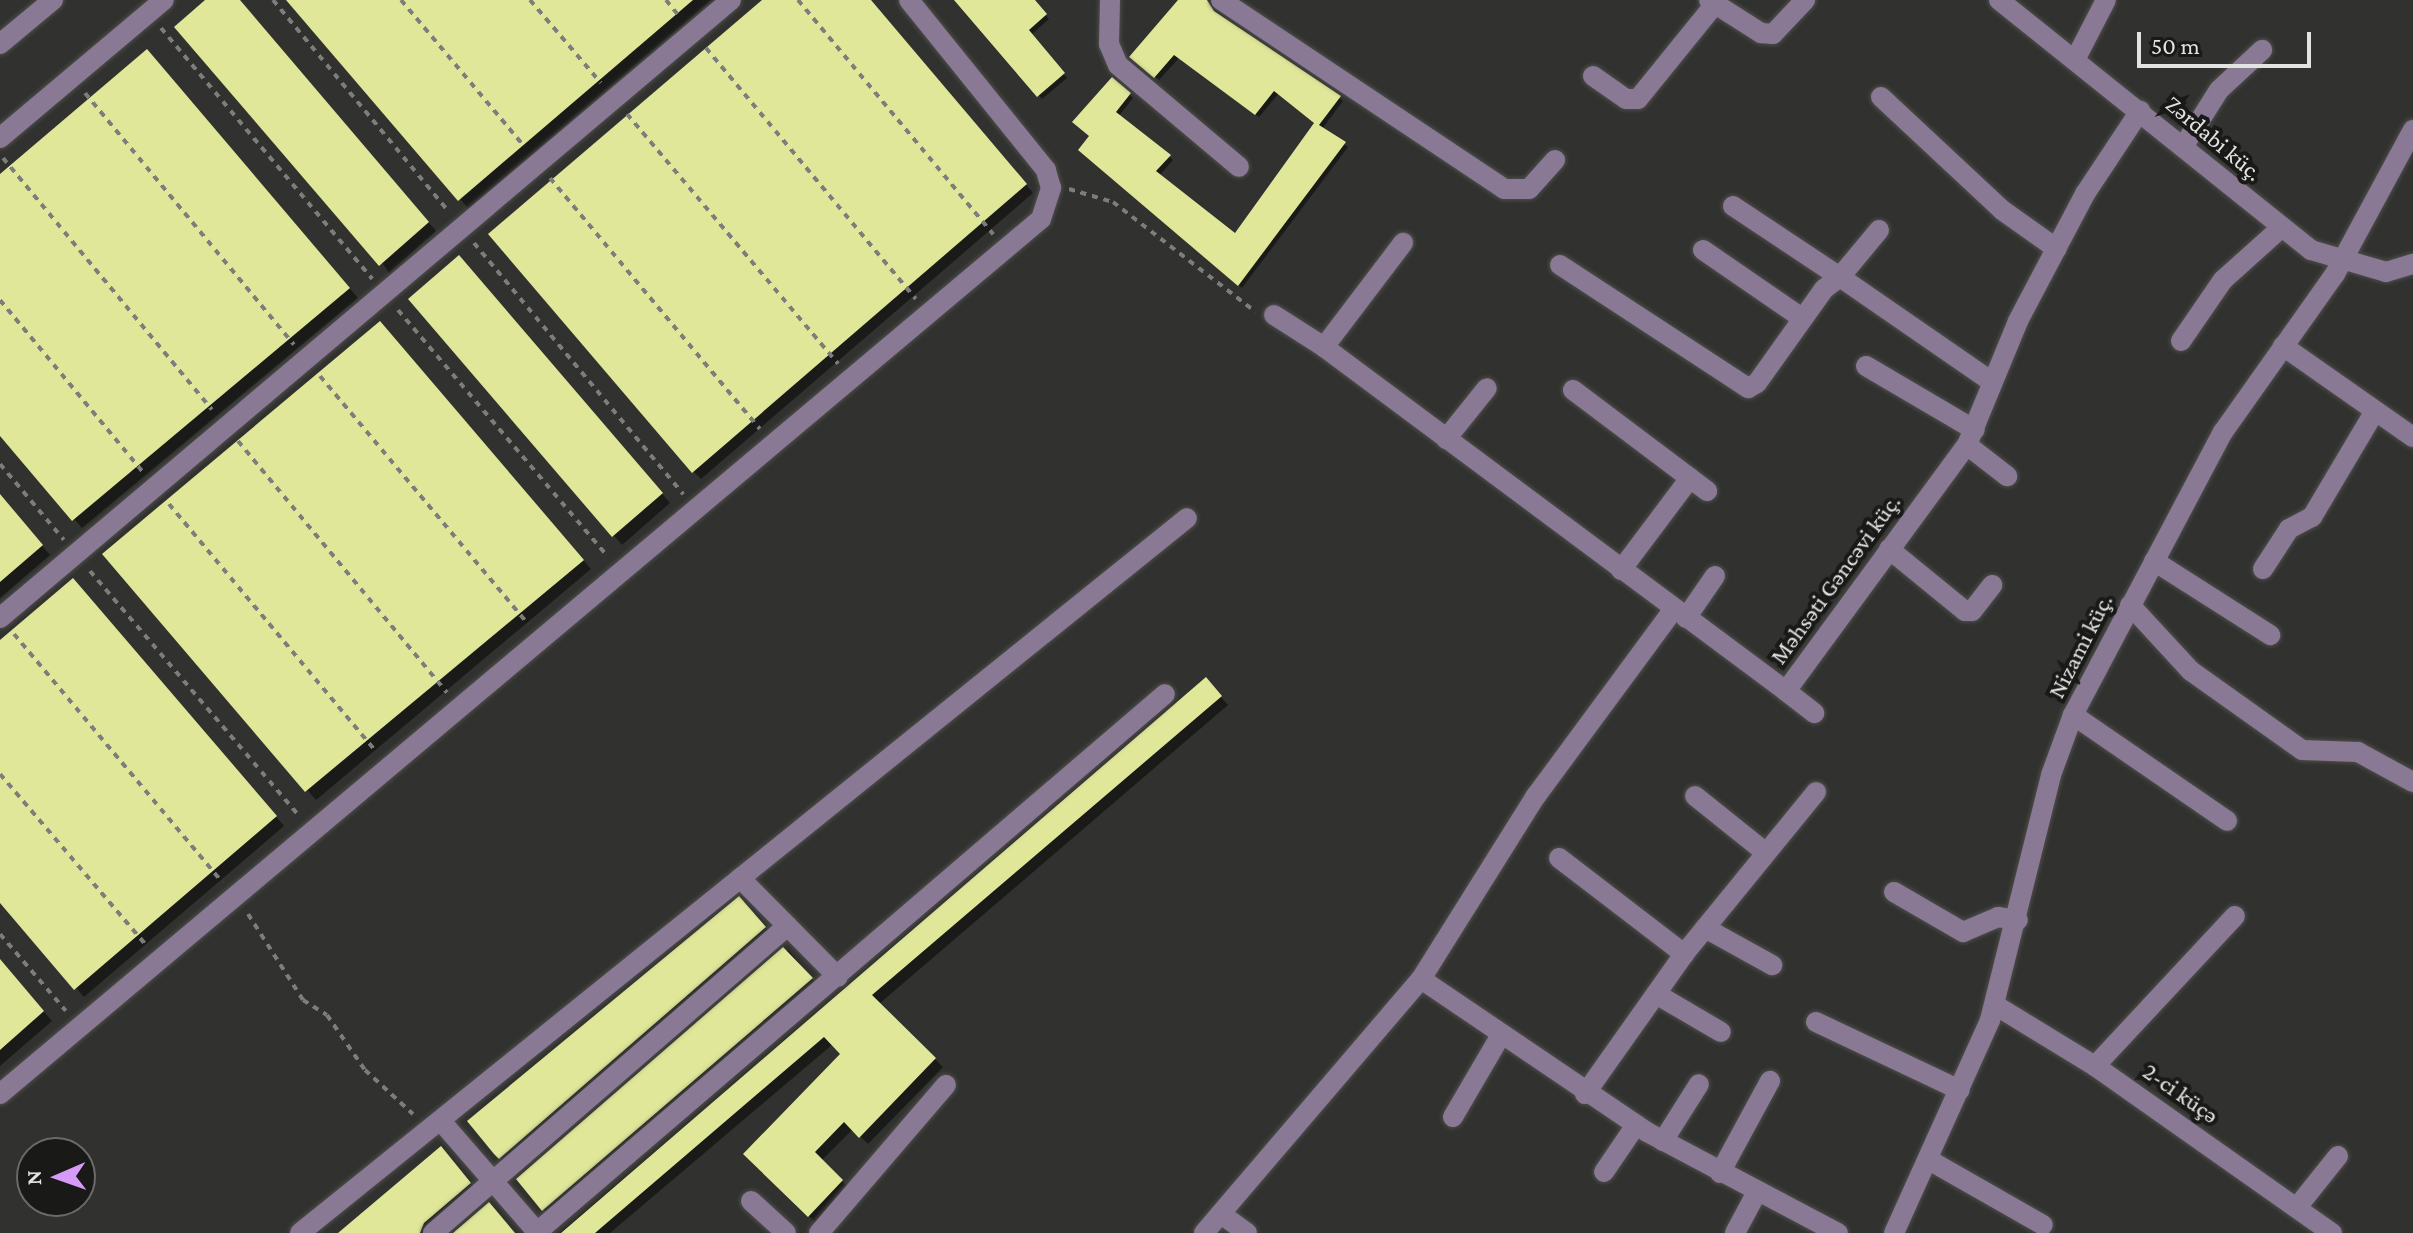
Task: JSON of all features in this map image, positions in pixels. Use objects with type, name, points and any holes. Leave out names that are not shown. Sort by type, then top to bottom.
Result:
[{"type":"street","points":[[0,44],[53,0]]},
{"type":"street","points":[[0,138],[164,0]]},
{"type":"street","points":[[0,618],[731,0]]},
{"type":"street","points":[[0,1094],[314,834],[695,508],[1041,219],[1051,188],[1032,150],[909,0]]},
{"type":"street","points":[[1110,0],[1109,44],[1118,65],[1239,167]]},
{"type":"street","points":[[1221,0],[1504,189],[1529,189],[1555,160]]},
{"type":"street","points":[[1593,76],[1626,99],[1638,99],[1712,2],[1761,33],[1773,34],[1805,0]]},
{"type":"street","name":"Zərdabi küç.","points":[[1999,0],[2076,58],[2311,250],[2342,263],[2386,272],[2413,264]]},
{"type":"street","points":[[2076,58],[2106,0]]},
{"type":"street","points":[[2183,147],[2219,90],[2262,50]]},
{"type":"street","points":[[1881,97],[2002,210],[2057,249]]},
{"type":"street","name":"Məhsəti Gəncəvi küç.","points":[[1274,315],[1324,347],[1786,691],[1971,437],[1991,381],[2057,249],[2101,167],[2140,111]]},
{"type":"street","name":"Nizami küç.","points":[[1894,1233],[1929,1160],[1995,1005],[2051,775],[2073,715],[2223,432],[2342,263],[2413,130]]},
{"type":"street","points":[[1733,206],[1991,381]]},
{"type":"street","points":[[2181,341],[2223,280],[2281,228]]},
{"type":"street","points":[[1560,265],[1748,388],[1757,383],[1824,289],[1840,277],[1879,230]]},
{"type":"street","points":[[1324,347],[1403,243]]},
{"type":"street","points":[[1703,250],[1802,318]]},
{"type":"street","points":[[2283,346],[2413,437]]},
{"type":"street","points":[[1866,366],[1971,437],[2007,476]]},
{"type":"street","points":[[1446,439],[1487,388]]},
{"type":"street","points":[[1573,390],[1707,491]]},
{"type":"street","points":[[2263,569],[2289,529],[2312,517],[2375,411]]},
{"type":"street","points":[[1621,570],[1690,478]]},
{"type":"street","points":[[300,1233],[1187,518]]},
{"type":"street","points":[[1889,549],[1965,611],[1972,611],[1992,585]]},
{"type":"street","points":[[2154,561],[2270,635]]},
{"type":"street","points":[[1204,1233],[1421,979],[1536,796],[1680,614],[1715,576]]},
{"type":"street","points":[[2130,605],[2191,671],[2302,750],[2358,752],[2413,782]]},
{"type":"street","points":[[1786,691],[1814,713]]},
{"type":"street","points":[[441,1121],[537,1233],[1165,694]]},
{"type":"street","points":[[2073,715],[2227,821]]},
{"type":"street","points":[[1585,1094],[1684,954],[1816,792]]},
{"type":"street","points":[[1695,796],[1765,852]]},
{"type":"street","points":[[1559,858],[1684,954]]},
{"type":"street","points":[[740,878],[838,977]]},
{"type":"street","points":[[1894,892],[1963,932],[1998,917],[2018,920]]},
{"type":"street","points":[[2095,1066],[2235,916]]},
{"type":"street","points":[[433,1233],[787,926]]},
{"type":"street","points":[[1705,928],[1772,965]]},
{"type":"street","points":[[1421,979],[1585,1094],[1720,1173],[1838,1233]]},
{"type":"street","points":[[1656,994],[1721,1032]]},
{"type":"street","name":"2-ci küçə","points":[[1995,1005],[2095,1066],[2298,1206],[2332,1233]]},
{"type":"street","points":[[1816,1022],[1960,1090]]},
{"type":"street","points":[[1453,1117],[1501,1035]]},
{"type":"street","points":[[1720,1173],[1770,1081]]},
{"type":"street","points":[[1663,1141],[1699,1084]]},
{"type":"street","points":[[819,1233],[946,1085]]},
{"type":"street","points":[[1604,1172],[1636,1125]]},
{"type":"street","points":[[2298,1206],[2338,1156]]},
{"type":"street","points":[[1929,1160],[2043,1225]]},
{"type":"street","points":[[1735,1233],[1757,1192]]},
{"type":"street","points":[[751,1201],[786,1233]]},
{"type":"street","points":[[1221,1214],[1247,1233]]},
{"type":"path","points":[[273,0],[695,508]]},
{"type":"path","points":[[401,0],[772,443]]},
{"type":"path","points":[[530,0],[850,378]]},
{"type":"path","points":[[666,0],[928,313]]},
{"type":"path","points":[[798,0],[1005,249]]},
{"type":"path","points":[[1051,188],[1091,191],[1113,202],[1252,311],[1274,315]]},
{"type":"path","points":[[0,300],[390,769]]},
{"type":"path","points":[[0,464],[314,834]]},
{"type":"path","points":[[0,618],[236,898],[303,1000],[327,1015],[365,1070],[419,1120],[441,1121]]},
{"type":"path","points":[[0,774],[160,962]]},
{"type":"path","points":[[0,934],[80,1028]]},
{"type":"building","points":[[205,0],[240,0],[429,222],[379,266],[174,27]]},
{"type":"building","points":[[286,0],[693,0],[458,201]]},
{"type":"building","points":[[762,0],[871,0],[1027,184],[692,473],[488,234]]},
{"type":"building","points":[[954,0],[1035,0],[1047,14],[1029,30],[1065,73],[1037,97]]},
{"type":"building","points":[[1178,0],[1207,0],[1214,11],[1341,96],[1319,125],[1346,142],[1238,286],[1078,150],[1089,136],[1072,122],[1112,77],[1131,93],[1116,112],[1171,155],[1156,171],[1235,233],[1314,123],[1274,91],[1255,115],[1174,55],[1154,78],[1129,57]]},
{"type":"building","points":[[147,49],[350,288],[72,521],[0,436],[0,174]]},
{"type":"building","points":[[459,255],[663,493],[612,537],[408,299]]},
{"type":"building","points":[[380,321],[584,560],[305,792],[102,554]]},
{"type":"building","points":[[0,494],[43,545],[0,582]]},
{"type":"building","points":[[73,578],[277,816],[74,990],[0,903],[0,640]]},
{"type":"building","points":[[1206,677],[1222,696],[872,995],[936,1058],[859,1138],[844,1122],[815,1152],[843,1180],[808,1217],[743,1154],[840,1054],[824,1037],[595,1233],[561,1233]]},
{"type":"building","points":[[739,896],[766,927],[499,1159],[467,1121]]},
{"type":"building","points":[[783,947],[813,978],[542,1211],[516,1179]]},
{"type":"building","points":[[0,959],[44,1011],[0,1050]]},
{"type":"building","points":[[441,1146],[471,1183],[424,1223],[420,1233],[338,1233]]},
{"type":"building","points":[[489,1202],[515,1233],[453,1233]]}]
